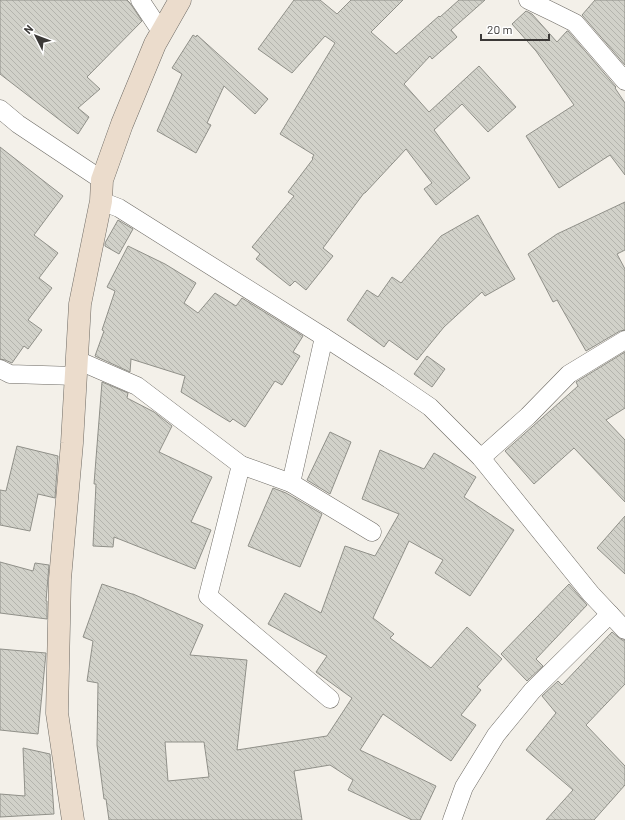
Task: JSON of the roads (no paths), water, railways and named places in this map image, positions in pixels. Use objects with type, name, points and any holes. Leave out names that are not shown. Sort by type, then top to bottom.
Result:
[{"type":"street","points":[[140,0],[162,33]]},
{"type":"street","points":[[73,820],[57,713],[60,580],[72,443],[80,304],[102,191],[122,124],[155,44],[180,0]]},
{"type":"street","points":[[528,0],[575,23],[625,81]]},
{"type":"street","points":[[0,109],[102,191],[119,208],[324,337],[430,407],[481,458],[591,594],[625,630]]},
{"type":"street","points":[[291,483],[324,337]]},
{"type":"street","points":[[481,458],[528,416],[569,374],[625,340]]},
{"type":"street","points":[[0,369],[10,374],[77,368],[137,386],[241,465],[291,483],[372,532]]},
{"type":"street","points":[[241,465],[208,596],[330,699]]},
{"type":"street","points":[[452,820],[464,787],[496,735],[532,691],[610,614]]}]
